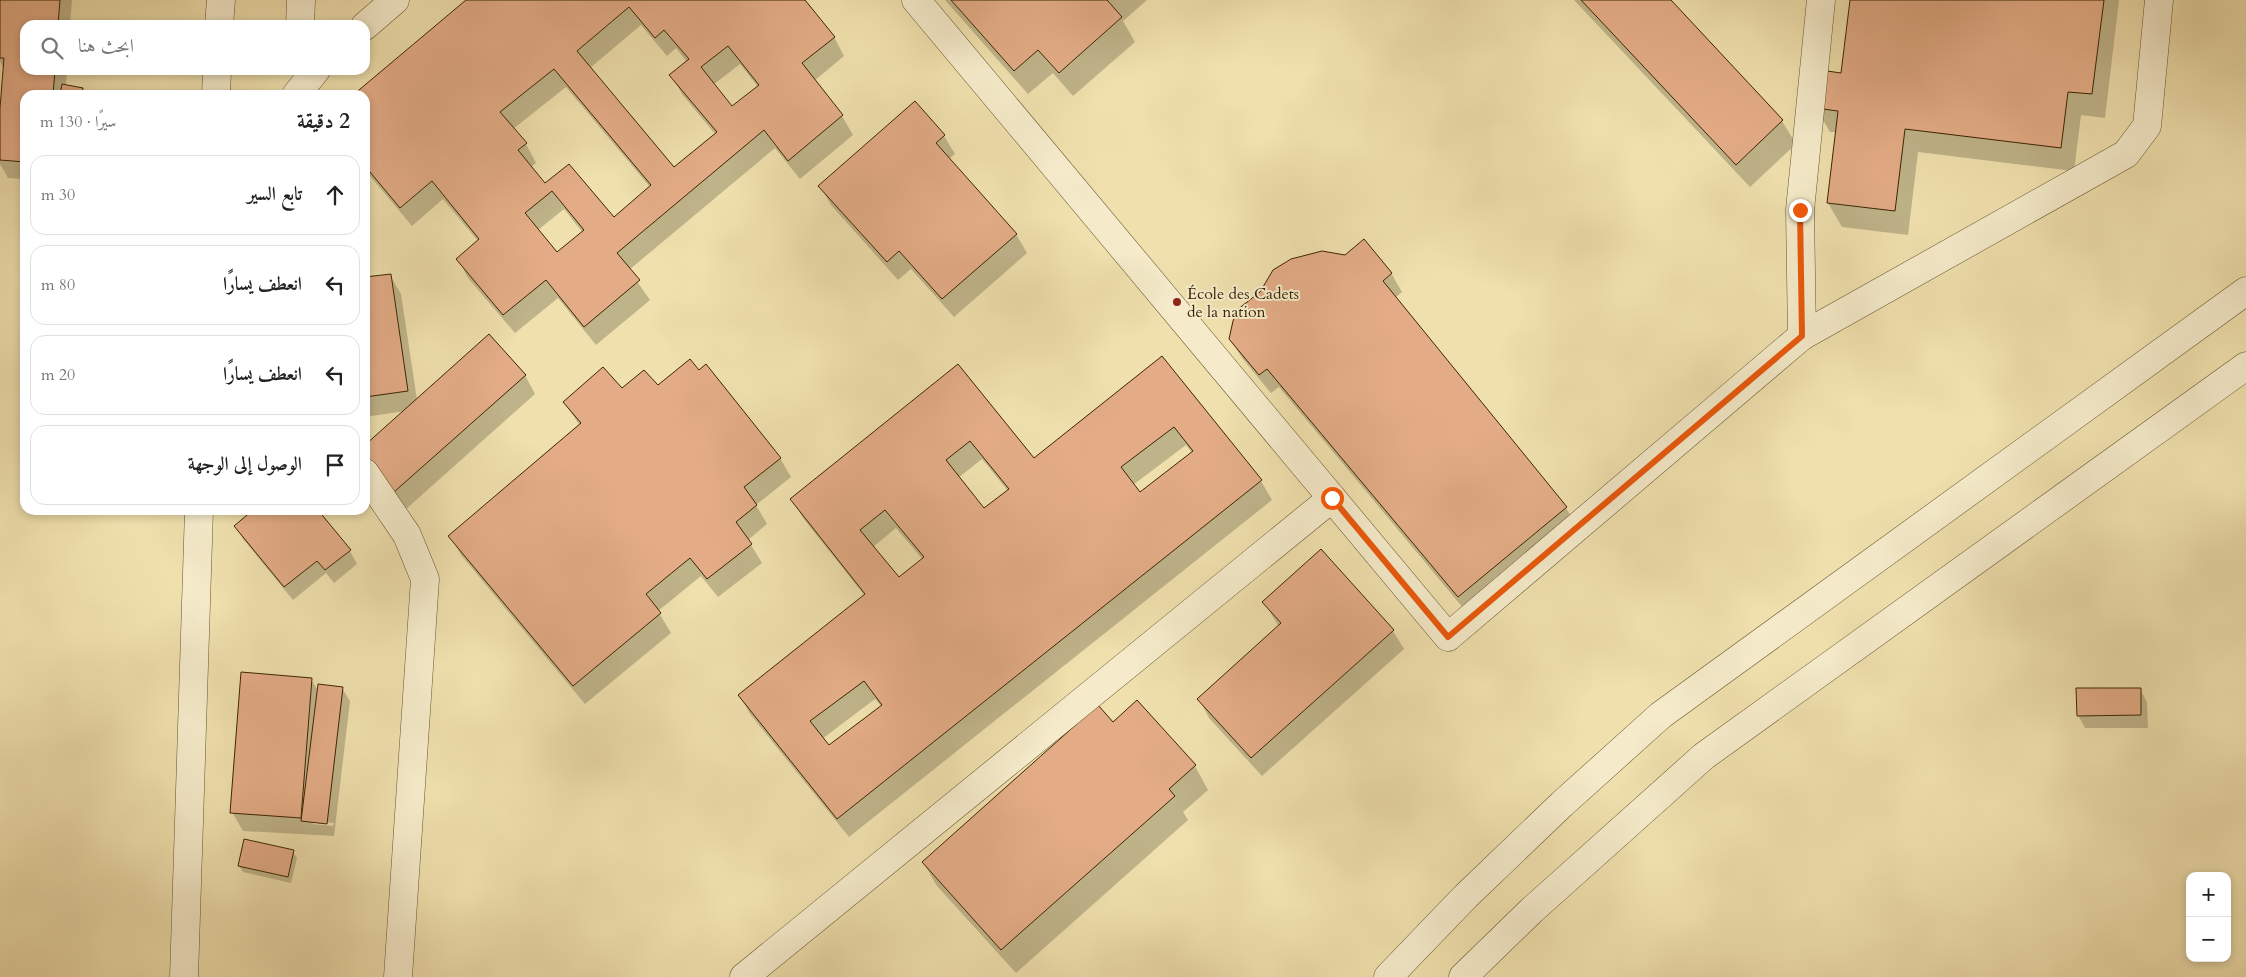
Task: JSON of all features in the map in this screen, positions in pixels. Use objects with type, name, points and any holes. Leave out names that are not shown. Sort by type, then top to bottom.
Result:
[{"type":"street","points":[[219,20],[220,0]]},
{"type":"street","points":[[300,20],[301,0]]},
{"type":"street","points":[[370,22],[395,0]]},
{"type":"street","points":[[916,0],[1448,637],[1802,336],[2126,154],[2147,126],[2159,0]]},
{"type":"street","points":[[1802,336],[1800,210],[1821,0]]},
{"type":"street","points":[[216,90],[217,75]]},
{"type":"street","points":[[296,90],[297,75]]},
{"type":"street","points":[[300,90],[312,75]]},
{"type":"street","points":[[1388,977],[1487,876],[1562,804],[1661,715],[2246,291]]},
{"type":"street","points":[[1463,977],[1532,910],[1704,756],[2246,366]]},
{"type":"street","points":[[370,480],[407,535],[425,579],[398,977]]},
{"type":"street","points":[[744,977],[1332,498]]},
{"type":"street","points":[[184,977],[199,515]]},
{"type":"building","points":[[0,0],[60,0],[58,20],[20,20],[20,75],[55,75],[53,90],[20,90],[20,162],[0,160],[0,108],[4,58],[0,58]]},
{"type":"building","points":[[466,0],[805,0],[835,37],[802,63],[843,115],[788,161],[764,130],[617,253],[640,280],[584,327],[546,280],[503,315],[456,259],[479,239],[432,181],[400,208],[370,172],[370,90],[359,90]],"holes":[[[629,7],[655,38],[664,30],[689,59],[669,75],[717,132],[674,167],[577,51]],[[728,46],[759,85],[732,106],[701,67]],[[554,69],[651,185],[614,217],[569,164],[545,183],[518,150],[527,143],[500,112]],[[552,191],[584,230],[557,252],[525,213]]]},
{"type":"building","points":[[951,0],[1107,0],[1122,17],[1059,73],[1038,50],[1014,71]]},
{"type":"building","points":[[1581,0],[1671,0],[1783,120],[1736,165]]},
{"type":"building","points":[[1850,0],[2104,0],[2092,94],[2068,92],[2061,148],[1905,129],[1895,211],[1827,203],[1838,111],[1815,108],[1820,70],[1841,73]]},
{"type":"building","points":[[62,84],[83,88],[83,90],[61,90]]},
{"type":"building","points":[[915,101],[945,135],[936,143],[1017,234],[942,299],[899,251],[887,262],[818,186]]},
{"type":"building","points":[[1364,239],[1392,273],[1383,281],[1567,507],[1458,597],[1267,369],[1259,375],[1229,339],[1238,309],[1260,292],[1273,270],[1291,259],[1322,251],[1345,255]]},
{"type":"building","points":[[391,274],[408,391],[370,396],[370,276]]},
{"type":"building","points":[[489,334],[526,375],[394,492],[370,466],[370,441]]},
{"type":"building","points":[[1162,356],[1262,480],[837,819],[738,695],[865,594],[790,499],[958,364],[1034,458]],"holes":[[[1174,427],[1193,451],[1140,492],[1121,467]],[[970,441],[1009,489],[984,508],[946,460]],[[885,510],[924,557],[899,577],[860,530]],[[864,681],[882,705],[829,745],[810,721]]]},
{"type":"building","points":[[690,359],[699,370],[706,364],[781,458],[744,487],[757,505],[736,522],[752,544],[707,579],[690,558],[646,594],[661,613],[573,686],[448,536],[581,423],[563,402],[603,367],[622,388],[644,370],[658,385]]},
{"type":"building","points":[[247,515],[322,515],[351,550],[325,570],[317,561],[284,587],[234,526]]},
{"type":"building","points":[[1321,549],[1394,630],[1251,758],[1197,699],[1281,623],[1262,602]]},
{"type":"building","points":[[241,672],[312,678],[301,818],[230,813]]},
{"type":"building","points":[[318,684],[343,687],[327,824],[301,821]]},
{"type":"building","points":[[2076,688],[2141,688],[2141,715],[2077,716]]},
{"type":"building","points":[[1137,700],[1196,765],[1169,789],[1175,796],[1001,950],[922,862],[1098,705],[1113,722]]},
{"type":"building","points":[[244,839],[294,850],[288,877],[238,866]]},
{"type":"place","name":"École des Cadets de la nation","points":[[1177,302]]},
{"type":"route","points":[[1332,498],[1448,637],[1802,336],[1800,210]]}]
